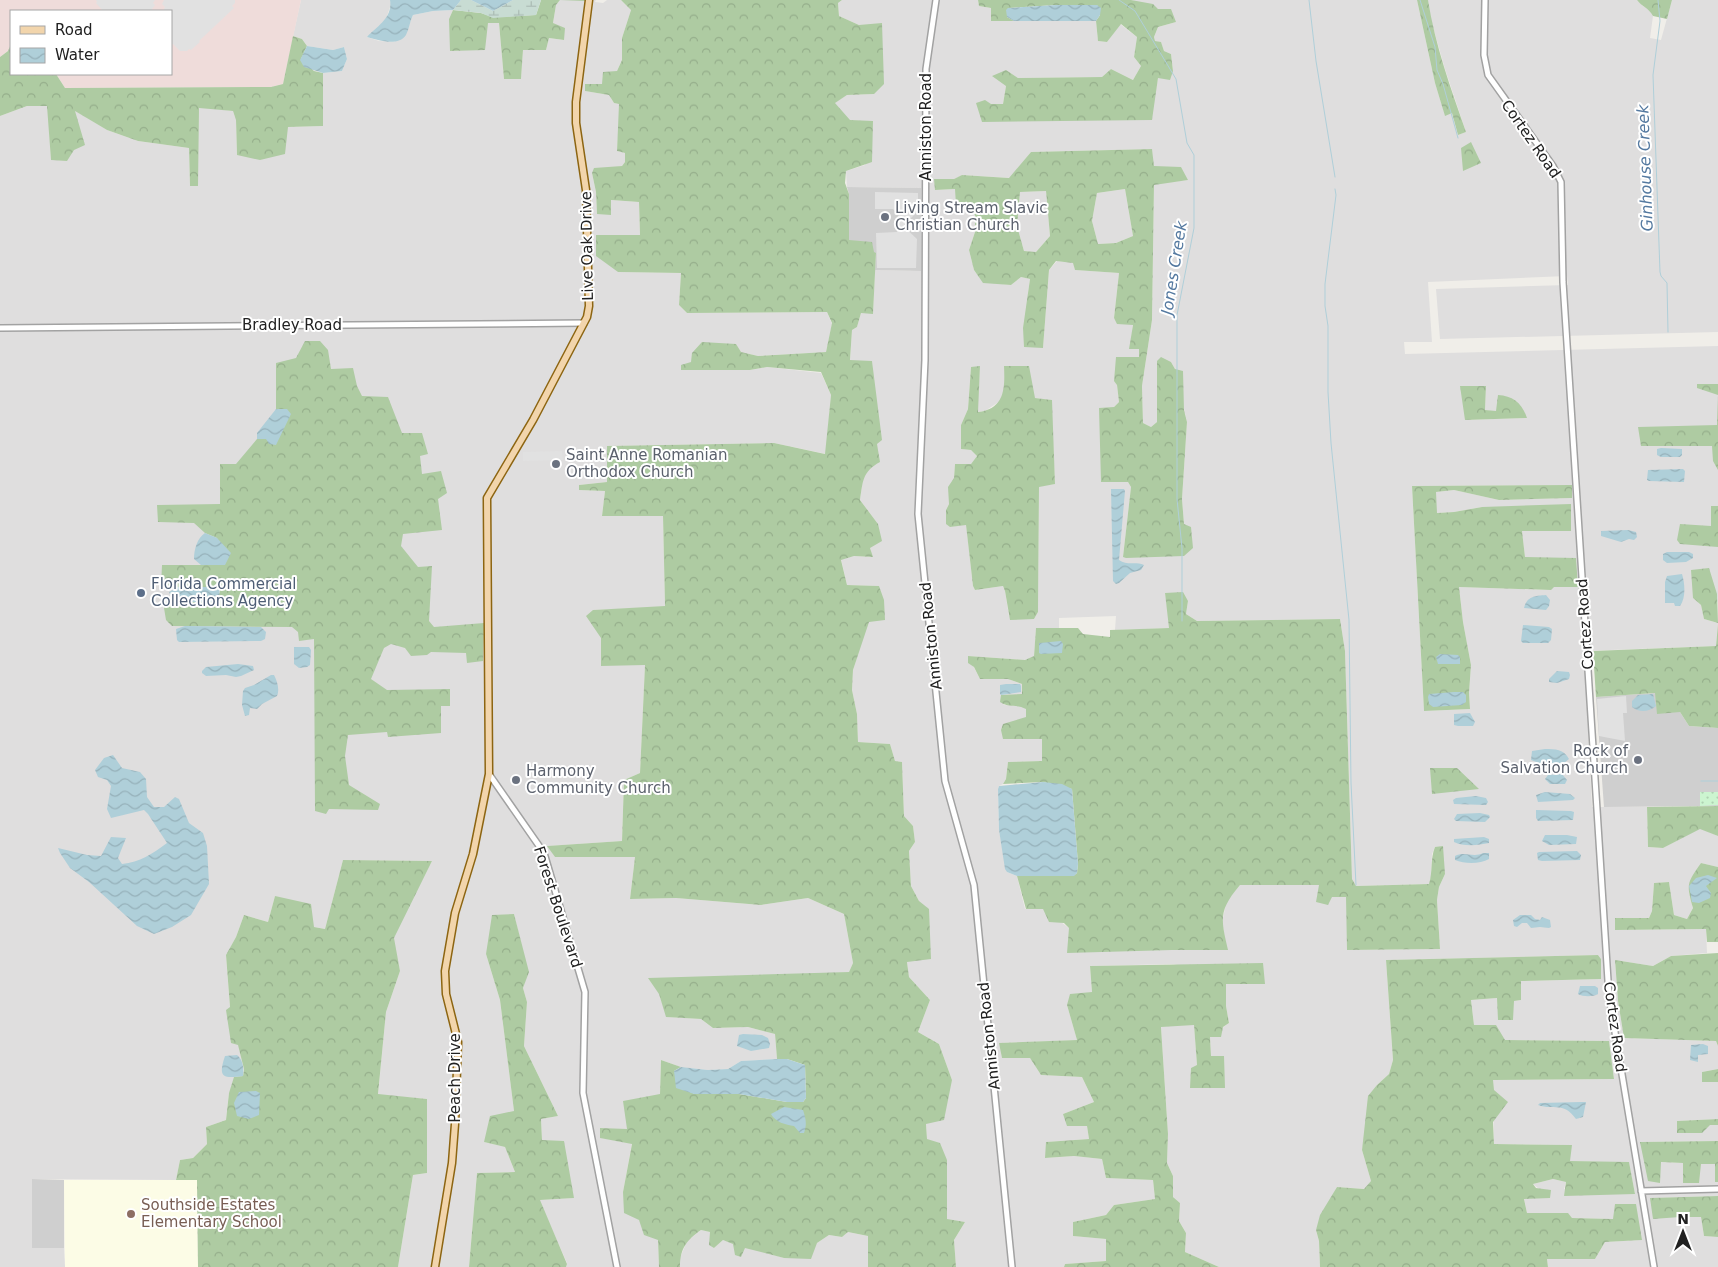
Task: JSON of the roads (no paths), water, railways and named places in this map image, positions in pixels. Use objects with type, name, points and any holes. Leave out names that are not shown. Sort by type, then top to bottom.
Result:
[{"type":"main road","name":"Live Oak Drive","points":[[489,774],[487,498],[533,420],[587,317],[589,306],[588,220],[584,174],[577,137],[576,112],[589,0]]},
{"type":"main road","name":"Peach Drive","points":[[435,1267],[452,1162],[456,1124],[458,1042],[446,994],[444,971],[455,913],[473,854],[489,774]]},
{"type":"street","name":"Anniston Road","points":[[936,0],[926,69],[925,361],[918,514],[945,780],[974,885],[1012,1267]]},
{"type":"street","name":"Cortez Road","points":[[1485,0],[1484,55],[1488,75],[1553,166],[1561,182],[1563,282],[1609,996],[1654,1267]]},
{"type":"street","name":"Bradley Road","points":[[0,328],[584,323]]},
{"type":"street","name":"Forest Boulevard","points":[[489,774],[544,853],[585,992],[583,1093],[617,1267]]},
{"type":"street","points":[[1641,1191],[1718,1189]]},
{"type":"water","points":[[390,0],[461,0],[453,10],[413,15],[406,35],[398,41],[388,42],[367,37],[387,17]]},
{"type":"water","points":[[471,0],[513,0],[493,11]]},
{"type":"water","points":[[1097,5],[1101,8],[1100,15],[1096,21],[1014,21],[1007,17],[1006,10],[1008,8]]},
{"type":"water","points":[[307,46],[333,50],[344,47],[347,59],[342,71],[323,73],[304,67],[300,60]]},
{"type":"water","points":[[276,409],[287,409],[291,414],[276,445],[269,444],[266,439],[257,439],[257,433]]},
{"type":"water","points":[[1657,449],[1682,449],[1682,455],[1680,457],[1661,457],[1657,455]]},
{"type":"water","points":[[1683,469],[1685,471],[1684,482],[1647,480],[1648,470]]},
{"type":"water","points":[[1111,489],[1124,489],[1125,491],[1119,560],[1125,563],[1144,565],[1141,570],[1130,573],[1116,584],[1113,581]]},
{"type":"water","points":[[1628,530],[1636,532],[1637,537],[1634,540],[1629,539],[1621,542],[1601,536],[1601,531]]},
{"type":"water","points":[[205,533],[217,538],[231,553],[225,565],[201,565],[194,559],[196,544]]},
{"type":"water","points":[[1667,552],[1689,552],[1693,554],[1693,558],[1686,562],[1667,563],[1663,560],[1663,554]]},
{"type":"water","points":[[1682,574],[1684,591],[1682,603],[1680,606],[1675,606],[1674,603],[1665,603],[1665,582],[1667,576]]},
{"type":"water","points":[[178,587],[219,587],[219,595],[215,602],[174,602],[169,592]]},
{"type":"water","points":[[1546,595],[1550,600],[1546,610],[1524,608],[1529,599],[1535,596]]},
{"type":"water","points":[[1523,625],[1549,627],[1552,629],[1551,640],[1548,643],[1523,643],[1521,641]]},
{"type":"water","points":[[185,626],[261,627],[266,632],[265,639],[261,641],[179,642],[176,629]]},
{"type":"water","points":[[1061,641],[1063,644],[1062,653],[1039,653],[1039,643]]},
{"type":"water","points":[[294,647],[309,647],[311,650],[310,665],[299,668],[294,664]]},
{"type":"water","points":[[1440,654],[1458,655],[1460,657],[1460,664],[1438,664],[1436,657]]},
{"type":"water","points":[[238,664],[253,666],[254,670],[236,677],[226,675],[206,676],[202,673],[206,667]]},
{"type":"water","points":[[1557,671],[1569,672],[1569,679],[1557,683],[1549,682],[1549,679]]},
{"type":"water","points":[[274,675],[277,682],[277,696],[257,709],[250,708],[249,715],[245,716],[242,705],[243,691],[245,688]]},
{"type":"water","points":[[1020,684],[1021,692],[1001,695],[1000,685]]},
{"type":"water","points":[[1463,692],[1466,695],[1466,702],[1462,705],[1433,707],[1429,704],[1429,694]]},
{"type":"water","points":[[1653,694],[1656,706],[1653,708],[1641,711],[1632,707],[1632,701],[1638,695]]},
{"type":"water","points":[[1470,713],[1475,722],[1473,726],[1454,725],[1454,714]]},
{"type":"water","points":[[1545,749],[1562,751],[1569,759],[1564,763],[1539,763],[1531,760],[1532,751]]},
{"type":"water","points":[[113,755],[122,768],[140,772],[146,779],[147,797],[154,807],[164,807],[175,797],[179,799],[189,823],[203,833],[207,846],[209,884],[191,915],[172,927],[154,934],[137,926],[89,882],[70,868],[58,848],[87,855],[101,856],[111,837],[126,838],[118,858],[122,864],[146,857],[167,843],[144,810],[111,818],[107,809],[111,786],[107,780],[98,777],[95,770],[104,758]]},
{"type":"water","points":[[1562,774],[1567,780],[1565,784],[1550,784],[1545,779],[1548,775]]},
{"type":"water","points":[[1043,782],[1062,784],[1072,789],[1078,864],[1077,873],[1074,876],[1017,876],[1007,872],[1005,869],[999,830],[999,786]]},
{"type":"water","points":[[1545,792],[1570,794],[1575,798],[1573,800],[1538,802],[1536,795]]},
{"type":"water","points":[[1476,796],[1486,798],[1488,802],[1486,805],[1454,804],[1453,800],[1456,798]]},
{"type":"water","points":[[1536,810],[1571,811],[1574,812],[1573,820],[1538,821]]},
{"type":"water","points":[[1480,813],[1490,817],[1485,822],[1456,821],[1454,819],[1457,814]]},
{"type":"water","points":[[1545,835],[1577,837],[1576,844],[1549,845],[1542,841]]},
{"type":"water","points":[[1484,837],[1489,839],[1489,843],[1467,845],[1454,842],[1454,839]]},
{"type":"water","points":[[1577,851],[1581,855],[1580,860],[1542,861],[1538,860],[1537,853],[1539,852]]},
{"type":"water","points":[[1489,853],[1489,859],[1472,863],[1455,860],[1455,856],[1462,854],[1476,855]]},
{"type":"water","points":[[1708,875],[1717,878],[1706,886],[1711,893],[1710,898],[1699,903],[1692,902],[1689,886],[1696,878]]},
{"type":"water","points":[[1520,915],[1531,915],[1535,919],[1540,920],[1542,917],[1550,920],[1551,927],[1531,928],[1527,923],[1522,923],[1517,927],[1514,926],[1513,920]]},
{"type":"water","points":[[1580,986],[1595,986],[1598,988],[1598,994],[1591,996],[1580,995],[1578,994]]},
{"type":"water","points":[[739,1035],[762,1035],[768,1038],[769,1048],[751,1051],[737,1046]]},
{"type":"water","points":[[1703,1044],[1708,1046],[1708,1054],[1698,1055],[1698,1062],[1690,1060],[1691,1045]]},
{"type":"water","points":[[237,1055],[243,1064],[243,1076],[226,1077],[222,1072],[225,1056]]},
{"type":"water","points":[[787,1059],[805,1065],[806,1098],[803,1102],[787,1102],[739,1094],[694,1094],[676,1088],[674,1071],[681,1067],[708,1070],[728,1069],[741,1061]]},
{"type":"water","points":[[256,1091],[260,1093],[259,1115],[249,1119],[237,1116],[234,1103],[239,1092]]},
{"type":"water","points":[[1586,1102],[1583,1117],[1576,1119],[1563,1108],[1538,1105],[1540,1103]]},
{"type":"water","points":[[784,1107],[803,1110],[806,1122],[804,1133],[800,1133],[794,1126],[781,1123],[773,1117],[771,1114]]},
{"type":"waterway","name":"Jones Creek","points":[[1119,0],[1135,11],[1176,79],[1187,143],[1194,155],[1194,228],[1177,315],[1177,499],[1182,548],[1182,621]]},
{"type":"waterway","points":[[1309,0],[1316,61],[1335,177]]},
{"type":"waterway","points":[[1420,0],[1435,47],[1437,70],[1443,84],[1458,138]]},
{"type":"waterway","name":"Ginhouse Creek","points":[[1658,0],[1660,21],[1653,75],[1660,272],[1667,283],[1668,332]]},
{"type":"waterway","points":[[1335,189],[1336,195],[1325,284],[1325,306],[1328,326],[1328,392],[1331,443],[1349,620],[1351,783],[1356,885]]},
{"type":"waterway","points":[[1701,781],[1718,781]]},
{"type":"place","name":"Living Stream Slavic Christian Church","points":[[885,217]]},
{"type":"place","name":"Saint Anne Romanian Orthodox Church","points":[[556,464]]},
{"type":"place","name":"Florida Commercial Collections Agency","points":[[141,593]]},
{"type":"place","name":"Rock of Salvation Church","points":[[1638,760]]},
{"type":"place","name":"Harmony Community Church","points":[[516,780]]},
{"type":"place","name":"Southside Estates Elementary School","points":[[131,1214]]}]
